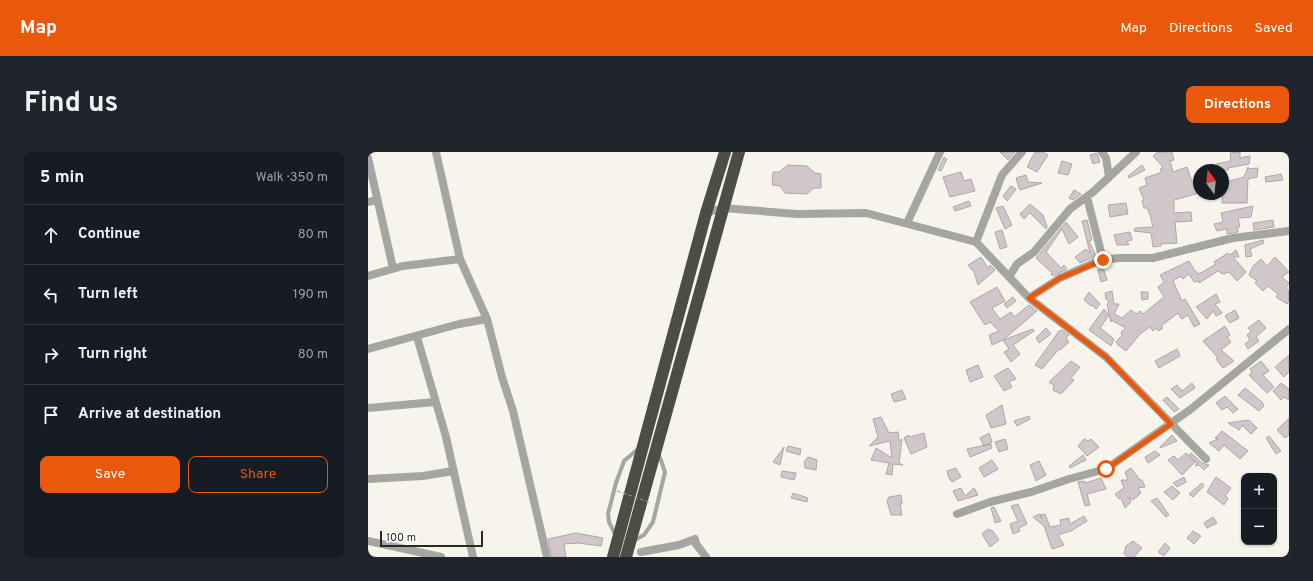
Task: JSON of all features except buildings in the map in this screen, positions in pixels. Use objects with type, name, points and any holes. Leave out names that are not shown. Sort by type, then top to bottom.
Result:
[{"type":"highway","points":[[625,548],[642,447],[706,213],[725,152]]},
{"type":"highway","points":[[613,557],[625,548],[656,448],[739,152]]},
{"type":"street","points":[[436,152],[460,259],[487,319],[502,377],[513,411],[547,557]]},
{"type":"street","points":[[907,223],[940,152]]},
{"type":"street","points":[[976,242],[1002,175],[1022,152]]},
{"type":"street","points":[[1102,152],[1106,158],[1109,177]]},
{"type":"street","points":[[1009,277],[1017,264],[1034,252],[1070,209],[1087,197],[1136,152]]},
{"type":"street","points":[[368,158],[393,268]]},
{"type":"street","points":[[1087,197],[1103,260]]},
{"type":"street","points":[[368,202],[377,200]]},
{"type":"street","points":[[706,213],[723,208],[797,214],[866,213],[976,242],[1029,298],[1106,357],[1206,459]]},
{"type":"street","points":[[1029,298],[1060,278],[1103,260],[1119,258],[1153,258],[1233,238],[1289,231]]},
{"type":"street","points":[[368,276],[402,266],[460,259]]},
{"type":"street","points":[[368,349],[417,337],[459,324],[487,319]]},
{"type":"street","points":[[957,514],[990,502],[1031,492],[1069,479],[1106,469],[1171,424],[1289,329]]},
{"type":"street","points":[[417,337],[453,471],[473,557]]},
{"type":"street","points":[[368,408],[435,402]]},
{"type":"street","points":[[368,479],[423,476],[453,471]]},
{"type":"street","points":[[625,548],[642,554],[679,545],[695,539],[696,544],[706,557]]},
{"type":"street","points":[[368,541],[438,557]]},
{"type":"lane","points":[[642,447],[624,461],[608,514],[609,522],[625,548],[644,535],[652,522],[666,472],[656,448]]},
{"type":"path","points":[[617,491],[649,502]]},
{"type":"route","points":[[1103,260],[1060,278],[1029,298],[1057,321],[1106,357],[1171,424],[1126,457],[1106,469]]}]
